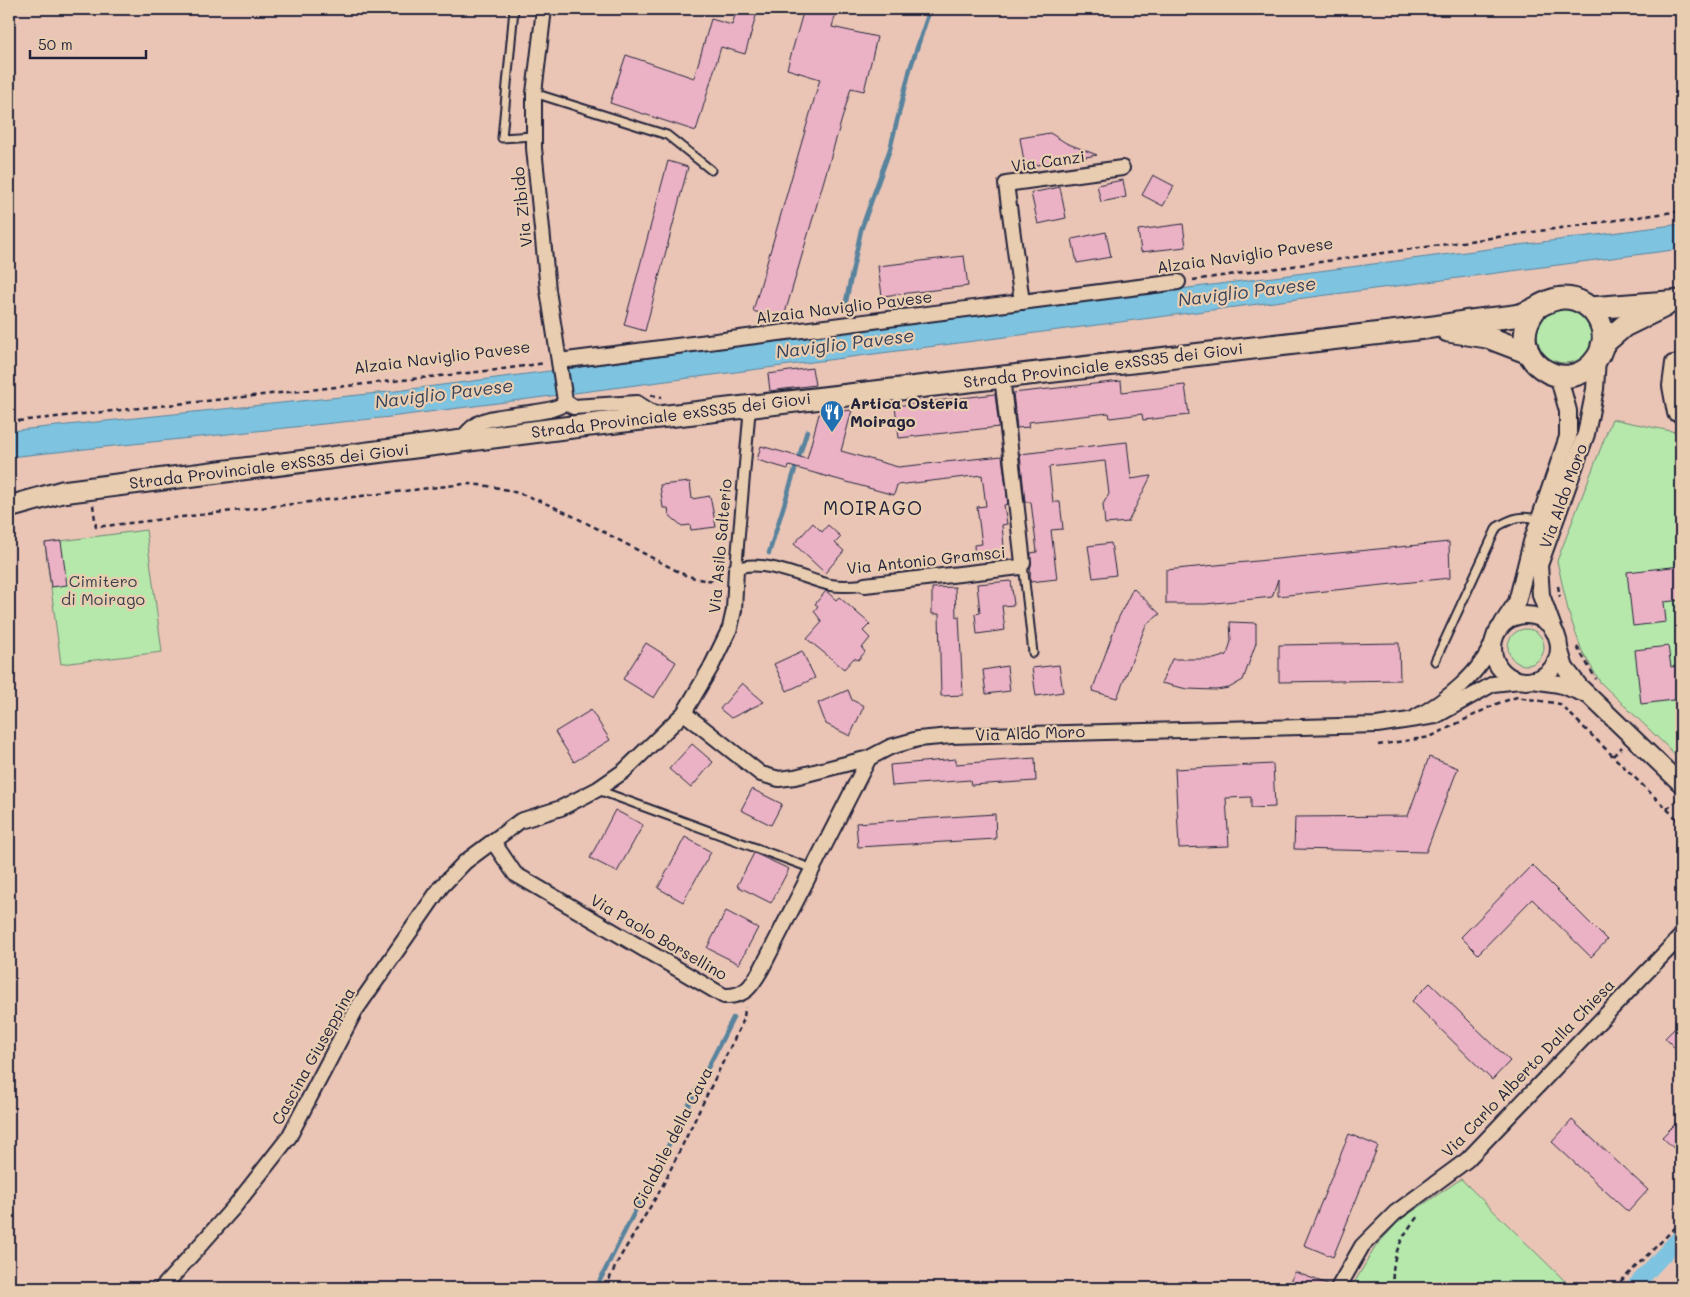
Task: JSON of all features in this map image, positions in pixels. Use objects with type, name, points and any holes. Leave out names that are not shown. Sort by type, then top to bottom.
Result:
[{"type":"main road","points":[[1425,328],[1517,315],[1535,310],[1550,301],[1567,298],[1583,303],[1590,308],[1601,325],[1600,352]]},
{"type":"main road","points":[[1590,308],[1678,301]]},
{"type":"main road","points":[[1535,310],[1526,329],[1529,353],[1538,366],[1558,376],[1567,376],[1584,371],[1624,326],[1678,301]]},
{"type":"main road","points":[[1425,328],[1487,337],[1529,353]]},
{"type":"main road","name":"Strada Provinciale exSS35 dei Giovi","points":[[9,507],[62,492],[458,442],[661,408],[750,406],[1425,328]]},
{"type":"street","name":"Via Zibido","points":[[544,9],[534,93],[533,136],[548,290],[565,402]]},
{"type":"street","name":"Via Canzi","points":[[1022,302],[1006,184],[1122,168]]},
{"type":"street","name":"Alzaia Naviglio Pavese","points":[[559,361],[1178,282]]},
{"type":"street","name":"Via Aldo Moro","points":[[1600,352],[1596,390],[1586,434],[1539,565],[1542,600],[1562,640],[1565,668],[1587,695],[1680,779]]},
{"type":"street","points":[[1681,362],[1673,363],[1670,386],[1675,413],[1681,414]]},
{"type":"street","name":"Via Antonio Gramsci","points":[[736,569],[744,566],[775,568],[837,586],[1020,567],[1023,563],[1002,376]]},
{"type":"street","name":"Via Aldo Moro","points":[[1504,623],[1518,602],[1532,542],[1565,450],[1569,430],[1568,411],[1558,376]]},
{"type":"street","points":[[458,442],[479,423],[500,416],[558,409],[565,402],[573,407],[637,402],[661,408]]},
{"type":"street","name":"Via Asilo Salterio","points":[[494,843],[520,821],[561,808],[598,790],[624,771],[684,713],[711,667],[730,628],[734,610],[750,406]]},
{"type":"street","points":[[1527,680],[1544,676],[1552,668],[1557,660],[1562,640],[1544,621],[1530,615],[1515,616],[1504,623],[1493,641],[1493,653],[1498,666],[1508,676],[1527,680],[1558,684],[1587,695]]},
{"type":"street","name":"Via Aldo Moro","points":[[1403,722],[1430,708],[1452,691],[1484,659],[1493,641]]},
{"type":"street","name":"Via Aldo Moro","points":[[684,713],[761,774],[778,778],[795,777],[869,758],[890,747],[918,739],[950,736],[1328,727],[1403,722],[1444,713],[1493,684],[1527,680]]},
{"type":"street","points":[[744,994],[750,989],[762,968],[869,758]]},
{"type":"street","name":"Via Paolo Borsellino","points":[[494,843],[515,874],[724,996],[744,994]]},
{"type":"street","name":"Cascina Giuseppina","points":[[162,1288],[236,1206],[289,1137],[355,1011],[440,887],[465,862],[494,843]]},
{"type":"street","name":"Via Carlo Alberto Dalla Chiesa","points":[[1338,1288],[1362,1246],[1395,1213],[1467,1160],[1681,936]]},
{"type":"lane","points":[[514,9],[502,138],[533,136]]},
{"type":"lane","points":[[534,93],[667,136],[711,170]]},
{"type":"lane","points":[[1435,661],[1498,527],[1513,518],[1529,516],[1540,520]]},
{"type":"lane","points":[[1023,563],[1033,653]]},
{"type":"lane","points":[[1681,614],[1681,624]]},
{"type":"lane","points":[[598,790],[814,869]]},
{"type":"path","name":"Alzaia Naviglio Pavese","points":[[1178,282],[1681,211]]},
{"type":"path","name":"Alzaia Naviglio Pavese","points":[[9,422],[486,371],[559,361]]},
{"type":"path","points":[[648,395],[656,394],[661,408]]},
{"type":"path","points":[[91,489],[96,527],[464,484],[480,484],[525,494],[551,504],[685,575],[701,580],[713,581],[724,578],[736,569]]},
{"type":"path","points":[[1557,583],[1561,601]]},
{"type":"path","points":[[1562,640],[1597,679]]},
{"type":"path","points":[[1378,744],[1430,737],[1496,704],[1517,697],[1560,704],[1681,823]]},
{"type":"path","points":[[1667,809],[1681,795]]},
{"type":"path","name":"Ciclabile della Cava","points":[[605,1288],[619,1259],[661,1189],[744,1019],[746,1000],[744,994]]},
{"type":"path","points":[[1393,1288],[1392,1269],[1396,1250],[1405,1231],[1424,1210]]},
{"type":"path","points":[[1614,1288],[1681,1222]]},
{"type":"green space","points":[[1565,307],[1576,309],[1585,315],[1591,324],[1593,335],[1591,346],[1585,355],[1576,361],[1565,363],[1554,361],[1545,355],[1539,346],[1537,335],[1539,324],[1545,315],[1554,309]]},
{"type":"green space","points":[[1612,419],[1681,433],[1681,760],[1600,682],[1582,651],[1569,614],[1557,561]]},
{"type":"green space","name":"Cimitero di Moirago","points":[[146,530],[162,652],[61,664],[45,543]]},
{"type":"green space","points":[[1526,629],[1539,634],[1544,647],[1539,660],[1526,665],[1513,660],[1508,647],[1513,634]]},
{"type":"green space","points":[[1461,1179],[1572,1288],[1351,1288],[1376,1246],[1400,1220]]},
{"type":"water","name":"Naviglio Pavese","points":[[1681,224],[1681,249],[390,417],[9,457],[9,431],[388,392]]},
{"type":"building","points":[[737,9],[758,9],[745,54],[721,47],[696,131],[610,103],[626,55],[694,78],[711,19],[732,25]]},
{"type":"building","points":[[804,9],[837,9],[832,27],[877,37],[864,91],[851,88],[783,320],[753,311],[820,79],[787,69]]},
{"type":"building","points":[[1050,133],[1066,143],[1097,155],[1025,167],[1020,138]]},
{"type":"building","points":[[668,161],[688,167],[645,331],[624,325]]},
{"type":"building","points":[[1153,175],[1174,186],[1163,206],[1142,195]]},
{"type":"building","points":[[1123,180],[1126,197],[1101,202],[1097,185]]},
{"type":"building","points":[[1060,187],[1066,218],[1038,224],[1031,193]]},
{"type":"building","points":[[1183,224],[1186,247],[1141,252],[1138,230]]},
{"type":"building","points":[[1106,232],[1111,257],[1077,263],[1072,239]]},
{"type":"building","points":[[964,256],[968,286],[882,296],[878,266]]},
{"type":"building","points":[[812,368],[815,385],[770,391],[768,374]]},
{"type":"building","points":[[1121,381],[1122,392],[1185,385],[1189,415],[1143,420],[1142,414],[1110,418],[1109,413],[1028,422],[1029,427],[1017,428],[1013,393]]},
{"type":"building","points":[[995,394],[999,427],[899,438],[895,406]]},
{"type":"building","points":[[852,410],[841,451],[898,467],[1002,456],[1008,504],[1004,505],[1007,524],[1002,525],[1005,557],[975,560],[974,545],[982,544],[977,507],[986,506],[982,475],[897,485],[894,495],[789,466],[788,469],[757,460],[761,446],[807,459],[819,414]]},
{"type":"building","points":[[1127,442],[1131,479],[1151,476],[1128,522],[1105,524],[1103,504],[1109,494],[1105,461],[1049,467],[1053,502],[1060,502],[1063,529],[1051,530],[1057,579],[1030,582],[1031,553],[1037,552],[1031,502],[1025,502],[1020,454]]},
{"type":"building","points":[[690,482],[692,499],[710,496],[716,527],[691,530],[690,525],[682,526],[669,515],[668,508],[663,508],[660,485]]},
{"type":"building","points":[[813,523],[822,532],[828,525],[841,537],[835,543],[844,551],[825,573],[794,544]]},
{"type":"building","points":[[61,541],[67,585],[51,587],[45,543]]},
{"type":"building","points":[[1449,542],[1450,578],[1278,596],[1278,579],[1272,597],[1206,604],[1166,604],[1166,570]]},
{"type":"building","points":[[1111,543],[1116,575],[1093,578],[1088,546]]},
{"type":"building","points":[[1681,566],[1681,600],[1664,602],[1666,622],[1633,626],[1627,572]]},
{"type":"building","points":[[1011,581],[1014,605],[1002,606],[1005,630],[977,634],[975,614],[980,613],[977,584]]},
{"type":"building","points":[[955,587],[956,617],[959,616],[963,695],[941,696],[939,614],[932,614],[932,588]]},
{"type":"building","points":[[1133,588],[1160,614],[1146,625],[1117,698],[1092,691],[1118,619]]},
{"type":"building","points":[[826,591],[836,600],[839,597],[870,624],[863,631],[870,638],[862,648],[865,652],[858,660],[854,658],[844,669],[807,639],[822,622],[814,611],[818,606],[815,604]]},
{"type":"building","points":[[1230,622],[1256,623],[1256,643],[1243,680],[1229,688],[1216,690],[1187,689],[1161,683],[1172,659],[1214,659],[1227,655],[1231,641]]},
{"type":"building","points":[[646,643],[676,662],[654,698],[623,679]]},
{"type":"building","points":[[1399,643],[1400,680],[1279,682],[1279,645]]},
{"type":"building","points":[[1668,646],[1671,667],[1681,665],[1681,699],[1641,704],[1635,650]]},
{"type":"building","points":[[802,651],[815,678],[787,691],[774,664]]},
{"type":"building","points":[[1059,665],[1063,692],[1036,696],[1032,668]]},
{"type":"building","points":[[1007,666],[1010,691],[986,694],[983,670]]},
{"type":"building","points":[[742,683],[764,702],[731,718],[720,709]]},
{"type":"building","points":[[848,690],[852,700],[864,706],[850,736],[826,724],[818,703]]},
{"type":"building","points":[[591,710],[610,740],[574,762],[555,732]]},
{"type":"building","points":[[692,744],[713,762],[691,788],[669,769]]},
{"type":"building","points":[[1429,757],[1458,768],[1426,852],[1294,849],[1295,817],[1408,816]]},
{"type":"building","points":[[1035,758],[1036,781],[971,785],[970,780],[892,786],[890,765],[956,759],[956,764]]},
{"type":"building","points":[[1273,764],[1275,807],[1251,808],[1251,797],[1226,798],[1229,846],[1179,848],[1175,769]]},
{"type":"building","points":[[752,789],[782,804],[771,825],[741,810]]},
{"type":"building","points":[[615,810],[643,825],[617,872],[590,858]]},
{"type":"building","points":[[995,814],[996,839],[858,847],[856,823]]},
{"type":"building","points":[[685,837],[711,852],[683,902],[658,888]]},
{"type":"building","points":[[754,853],[789,869],[771,903],[737,886]]},
{"type":"building","points":[[1532,865],[1607,940],[1591,957],[1532,899],[1478,954],[1461,937]]},
{"type":"building","points":[[726,911],[758,928],[739,964],[707,948]]},
{"type":"building","points":[[1430,983],[1510,1061],[1492,1080],[1412,1001]]},
{"type":"building","points":[[1681,1022],[1681,1054],[1665,1038]]},
{"type":"building","points":[[1681,1118],[1681,1155],[1662,1137]]},
{"type":"building","points":[[1572,1120],[1648,1190],[1628,1212],[1552,1142]]},
{"type":"building","points":[[1349,1134],[1378,1146],[1333,1257],[1304,1245]]},
{"type":"building","points":[[1295,1272],[1330,1285],[1329,1288],[1289,1288]]},
{"type":"waterway","points":[[845,306],[861,230],[890,149],[910,69],[930,9]]},
{"type":"waterway","points":[[769,553],[807,431]]},
{"type":"waterway","points":[[596,1288],[733,1018]]},
{"type":"waterway","points":[[1633,1288],[1681,1236]]},
{"type":"place","name":"Artica Osteria Moirago","points":[[832,433]]},
{"type":"district","name":"MOIRAGO","points":[[873,508]]}]
